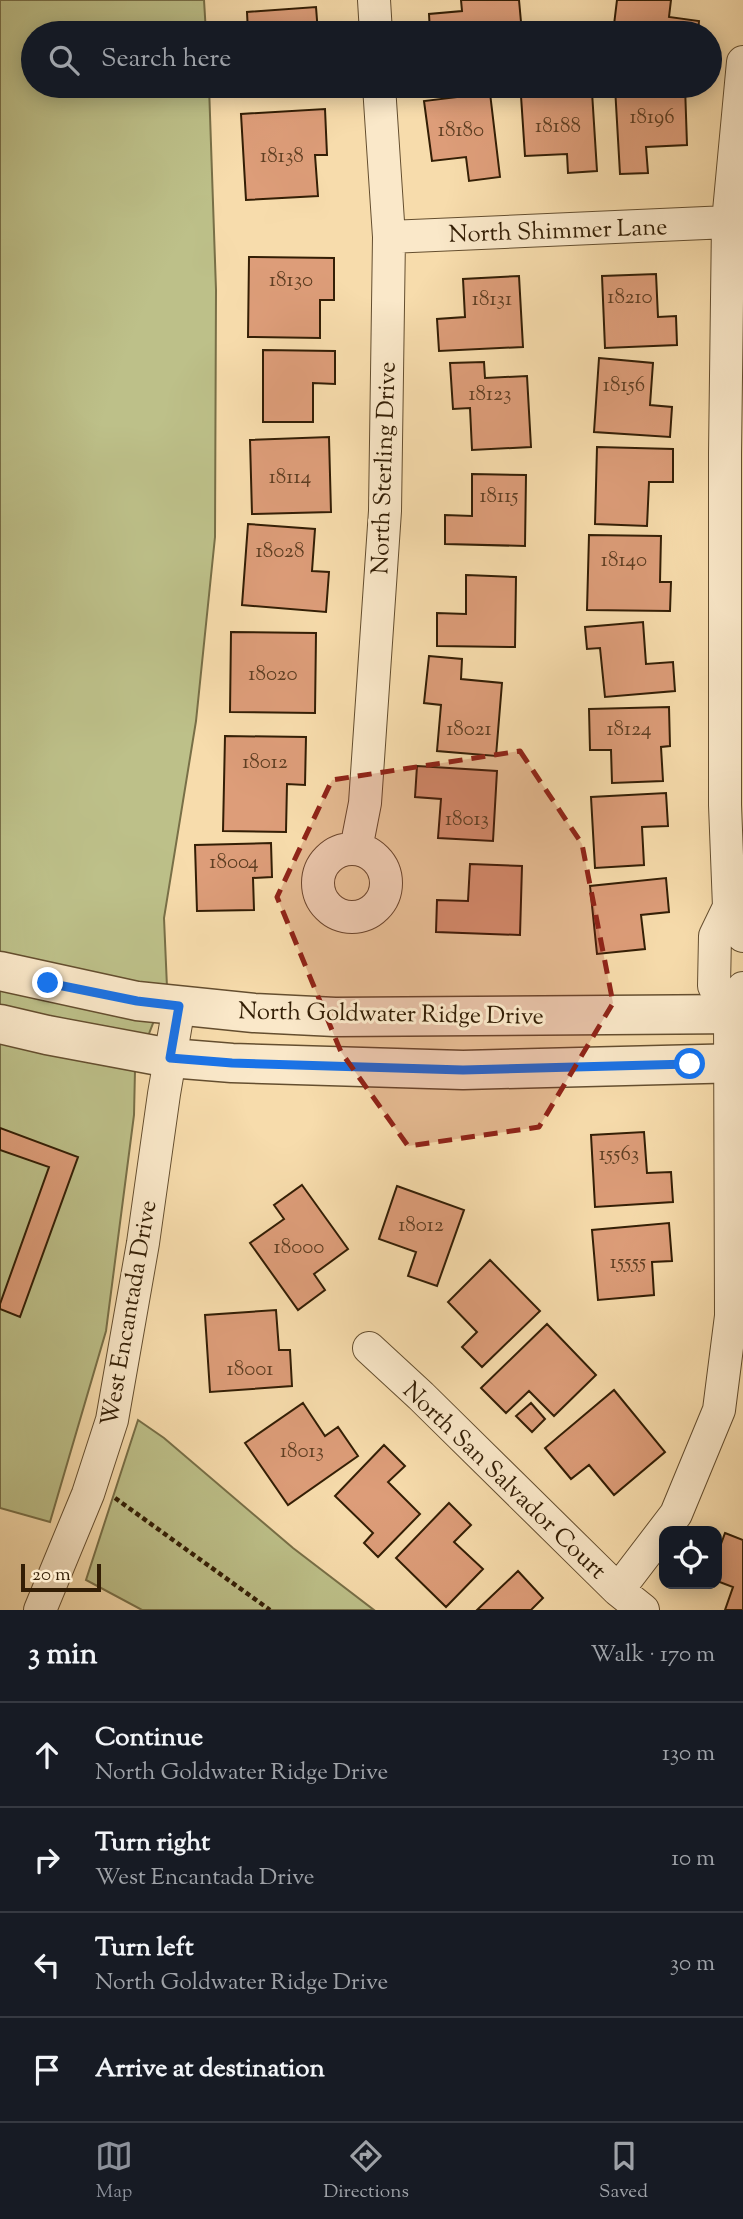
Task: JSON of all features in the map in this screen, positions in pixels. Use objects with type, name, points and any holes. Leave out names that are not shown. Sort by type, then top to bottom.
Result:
[{"type":"street","points":[[374,0],[375,21]]},
{"type":"street","points":[[618,1590],[676,1514],[719,1410],[737,1316],[736,1063],[739,1006],[713,986],[715,936],[729,907],[734,805],[724,454],[728,222],[743,62]]},
{"type":"street","name":"North Sterling Drive","points":[[356,849],[365,803],[385,511],[389,237],[380,98]]},
{"type":"street","name":"North Shimmer Lane","points":[[389,237],[728,222]]},
{"type":"street","points":[[729,907],[743,936]]},
{"type":"street","name":"North Goldwater Ridge Drive","points":[[0,971],[137,1001],[335,1017],[739,1006]]},
{"type":"street","name":"West Encantada Drive","points":[[40,1610],[93,1481],[118,1392],[179,1006]]},
{"type":"street","name":"North Goldwater Ridge Drive","points":[[0,1024],[170,1058],[232,1063],[463,1070],[736,1063]]},
{"type":"street","name":"North San Salvador Court","points":[[369,1348],[618,1590],[643,1610]]},
{"type":"path","points":[[93,1481],[270,1610]]},
{"type":"highlighted area","points":[[520,751],[582,844],[613,1003],[539,1127],[408,1146],[341,1052],[277,897],[332,780]]},
{"type":"green space","points":[[0,0],[204,0],[205,21],[21,21],[21,98],[209,98],[216,290],[215,537],[196,721],[164,918],[167,987],[135,1070],[134,1115],[106,1331],[50,1522],[0,1508]]},
{"type":"green space","points":[[138,1420],[164,1438],[293,1548],[374,1610],[142,1610],[86,1580]]},
{"type":"building","points":[[461,0],[519,0],[521,21],[429,21],[429,14],[462,11]]},
{"type":"building","points":[[617,0],[671,0],[669,17],[699,21],[614,21]]},
{"type":"building","points":[[316,7],[317,21],[247,21],[247,12]]},
{"type":"building","points":[[491,98],[500,177],[469,181],[466,157],[432,161],[424,101]]},
{"type":"building","points":[[521,98],[592,98],[597,171],[568,173],[567,154],[525,156]]},
{"type":"building","points":[[616,98],[685,98],[687,145],[646,147],[648,173],[620,174]]},
{"type":"building","points":[[325,109],[327,155],[315,155],[318,196],[246,200],[241,114]]},
{"type":"building","points":[[249,257],[334,258],[334,300],[320,300],[320,338],[248,337]]},
{"type":"building","points":[[656,274],[658,317],[676,316],[677,345],[605,348],[602,276]]},
{"type":"building","points":[[519,276],[523,347],[439,351],[437,319],[465,317],[463,279]]},
{"type":"building","points":[[263,350],[335,351],[335,384],[313,383],[313,422],[263,422]]},
{"type":"building","points":[[599,358],[653,363],[650,405],[672,407],[670,437],[594,432]]},
{"type":"building","points":[[484,362],[485,378],[527,376],[531,447],[472,450],[470,408],[453,409],[450,363]]},
{"type":"building","points":[[329,437],[331,512],[252,514],[250,440]]},
{"type":"building","points":[[597,447],[673,449],[673,482],[649,482],[647,526],[595,524]]},
{"type":"building","points":[[472,474],[526,475],[525,546],[445,544],[445,515],[472,516]]},
{"type":"building","points":[[248,524],[315,529],[312,571],[329,572],[326,612],[242,605]]},
{"type":"building","points":[[589,535],[661,536],[660,582],[671,582],[670,611],[587,610]]},
{"type":"building","points":[[466,575],[516,577],[515,647],[437,646],[437,613],[466,614]]},
{"type":"building","points":[[643,622],[646,664],[673,662],[675,691],[605,697],[600,648],[587,649],[585,627]]},
{"type":"building","points":[[231,632],[316,633],[315,713],[230,712]]},
{"type":"building","points":[[429,656],[462,659],[461,679],[502,683],[496,756],[437,751],[441,705],[424,703]]},
{"type":"building","points":[[669,707],[670,746],[661,747],[663,781],[612,783],[611,750],[590,750],[589,709]]},
{"type":"building","points":[[225,736],[306,737],[305,785],[287,784],[286,832],[223,831]]},
{"type":"building","points":[[417,766],[497,771],[493,841],[438,838],[441,799],[415,797]]},
{"type":"building","points":[[666,793],[668,826],[642,827],[644,865],[595,868],[591,797]]},
{"type":"building","points":[[271,843],[272,877],[253,878],[254,910],[197,911],[195,845]]},
{"type":"building","points":[[470,864],[522,866],[520,935],[436,932],[437,900],[468,901]]},
{"type":"building","points":[[666,878],[669,912],[641,915],[645,949],[597,954],[590,886]]},
{"type":"building","points":[[0,1128],[78,1157],[20,1317],[0,1309],[0,1304],[49,1167],[0,1150]]},
{"type":"building","points":[[644,1132],[647,1173],[671,1172],[673,1202],[595,1207],[591,1135]]},
{"type":"building","points":[[302,1185],[348,1249],[314,1274],[325,1290],[298,1310],[250,1243],[284,1219],[274,1205]]},
{"type":"building","points":[[397,1186],[464,1210],[437,1286],[408,1276],[416,1252],[379,1239]]},
{"type":"building","points":[[669,1223],[672,1261],[652,1262],[654,1295],[598,1300],[592,1230]]},
{"type":"building","points":[[490,1260],[540,1311],[482,1367],[462,1347],[477,1332],[448,1302]]},
{"type":"building","points":[[276,1310],[279,1350],[290,1350],[292,1386],[210,1392],[205,1315]]},
{"type":"building","points":[[547,1324],[596,1375],[554,1416],[529,1391],[506,1413],[481,1388]]},
{"type":"building","points":[[614,1390],[665,1452],[614,1495],[589,1465],[571,1479],[545,1448]]},
{"type":"building","points":[[303,1403],[325,1436],[338,1427],[358,1456],[288,1505],[245,1443]]},
{"type":"building","points":[[531,1403],[545,1419],[532,1432],[516,1416]]},
{"type":"building","points":[[384,1445],[405,1466],[388,1482],[420,1514],[378,1557],[364,1543],[373,1533],[335,1496]]},
{"type":"building","points":[[449,1503],[471,1525],[454,1542],[483,1569],[446,1607],[396,1558]]},
{"type":"building","points":[[725,1533],[743,1540],[743,1610],[725,1610],[733,1587],[722,1583],[722,1541]]},
{"type":"building","points":[[518,1571],[543,1598],[531,1610],[477,1610]]},
{"type":"route","points":[[48,983],[137,1001],[179,1006],[170,1058],[232,1063],[463,1070],[690,1064]]}]
